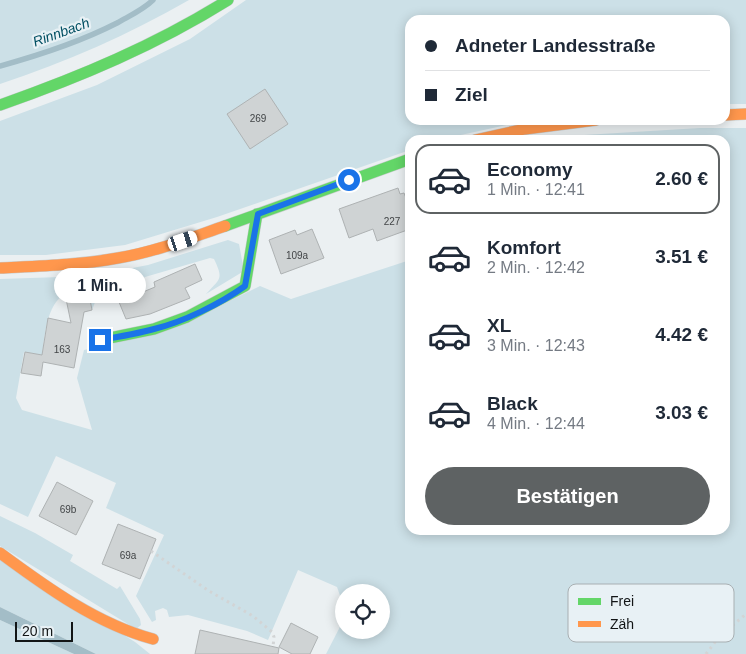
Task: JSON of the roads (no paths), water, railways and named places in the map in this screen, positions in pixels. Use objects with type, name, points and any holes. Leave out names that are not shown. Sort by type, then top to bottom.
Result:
[{"type":"street","points":[[0,105],[105,67],[162,40],[228,0]]},
{"type":"street","points":[[730,114],[746,114]]},
{"type":"street","points":[[498,135],[557,125]]},
{"type":"street","points":[[0,268],[65,265],[120,258],[168,246],[405,161]]},
{"type":"street","points":[[100,340],[163,326],[187,317],[245,286],[258,214]]},
{"type":"street","points":[[0,553],[80,606],[117,627],[137,636],[153,639]]},
{"type":"water","points":[[0,607],[96,654],[74,654],[0,620]]},
{"type":"waterway","name":"Rinnbach","points":[[0,66],[45,53],[89,36],[136,13],[153,0]]}]
